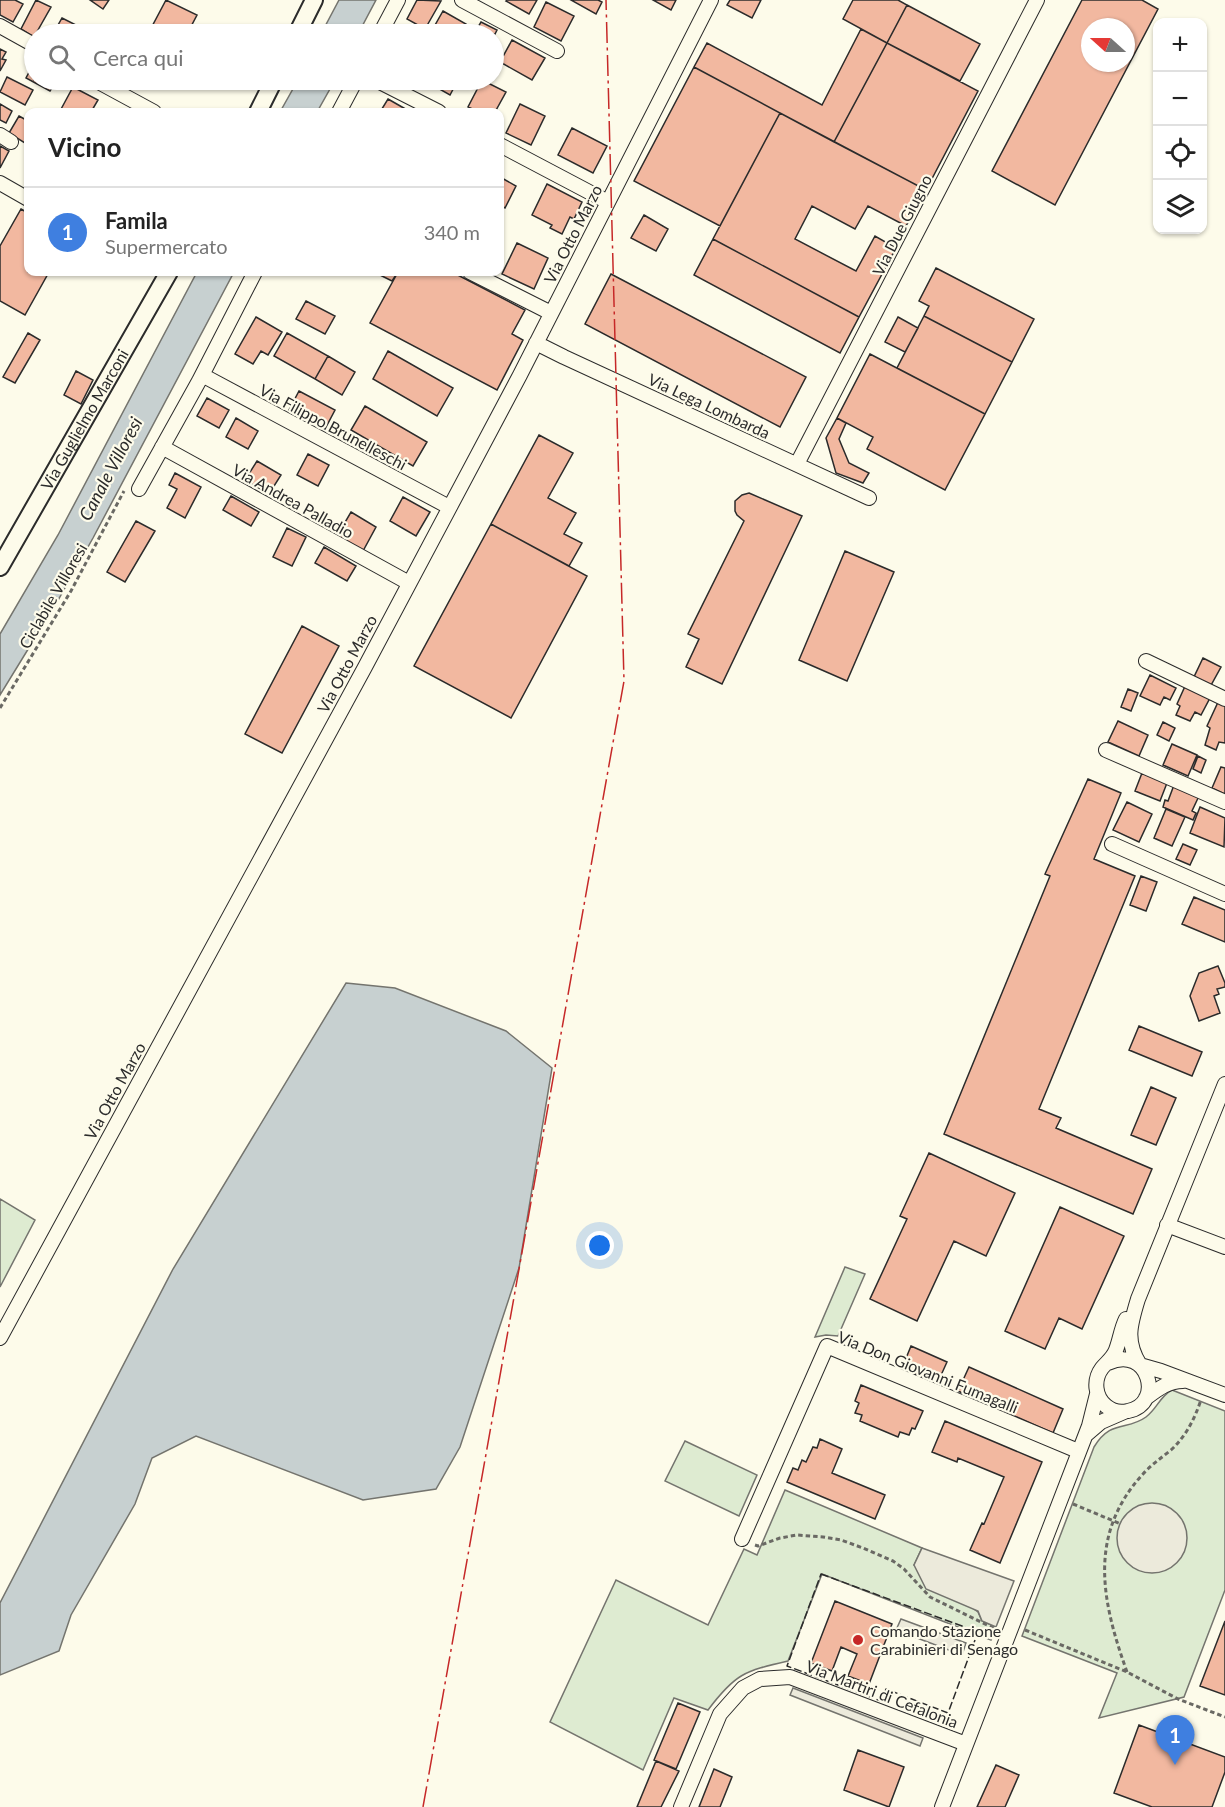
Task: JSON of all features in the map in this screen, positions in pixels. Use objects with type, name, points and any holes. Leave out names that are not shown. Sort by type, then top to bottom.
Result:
[{"type":"street","points":[[302,24],[314,0]]},
{"type":"street","points":[[385,24],[398,0]]},
{"type":"street","points":[[462,0],[557,51]]},
{"type":"street","name":"Via Otto Marzo","points":[[0,1338],[365,667],[536,343],[711,0]]},
{"type":"street","name":"Via Due Giugno","points":[[797,464],[1037,0]]},
{"type":"street","points":[[0,26],[24,39]]},
{"type":"street","points":[[113,90],[147,108]]},
{"type":"street","points":[[260,108],[269,90]]},
{"type":"street","points":[[341,108],[351,90]]},
{"type":"street","points":[[396,90],[431,108]]},
{"type":"street","points":[[504,147],[609,202]]},
{"type":"street","points":[[0,183],[24,197]]},
{"type":"street","name":"Via Guglielmo Marconi","points":[[0,567],[162,276]]},
{"type":"street","points":[[134,486],[162,447],[253,276]]},
{"type":"street","points":[[478,276],[551,313]]},
{"type":"street","name":"Via Lega Lombarda","points":[[536,343],[869,498]]},
{"type":"street","name":"Via Filippo Brunelleschi","points":[[202,375],[449,507]]},
{"type":"street","name":"Via Andrea Palladio","points":[[162,447],[409,583]]},
{"type":"street","points":[[1146,661],[1225,699]]},
{"type":"street","points":[[1106,750],[1225,802]]},
{"type":"street","points":[[1112,843],[1225,894]]},
{"type":"street","points":[[1146,1398],[1149,1381],[1146,1372],[1134,1356],[1130,1336],[1131,1325],[1138,1299],[1225,1084]]},
{"type":"street","points":[[1167,1225],[1225,1247]]},
{"type":"street","points":[[942,1807],[1095,1406],[1097,1377],[1116,1351],[1123,1324],[1138,1299]]},
{"type":"street","name":"Via Don Giovanni Fumagalli","points":[[742,1539],[827,1346],[1081,1444]]},
{"type":"street","points":[[1108,1363],[1125,1359],[1133,1361],[1225,1395]]},
{"type":"street","points":[[1081,1444],[1101,1422],[1133,1410],[1157,1389],[1170,1382],[1188,1382]]},
{"type":"street","points":[[1097,1394],[1108,1408],[1125,1412]]},
{"type":"street","name":"Via Martiri di Cefalonia","points":[[681,1807],[720,1714],[743,1688],[760,1679],[790,1677],[966,1744]]},
{"type":"path","name":"Ciclabile Villoresi","points":[[0,708],[134,486]]},
{"type":"path","points":[[1127,1672],[1104,1586],[1107,1542],[1122,1503],[1135,1483],[1189,1429],[1206,1388]]},
{"type":"path","points":[[1060,1499],[1121,1524]]},
{"type":"path","points":[[742,1539],[758,1546],[796,1535],[823,1537],[841,1540],[873,1551],[898,1565],[930,1597],[995,1629],[1007,1638]]},
{"type":"path","points":[[1012,1624],[1127,1672],[1178,1699],[1225,1717]]},
{"type":"green space","points":[[0,1199],[35,1220],[0,1287]]},
{"type":"green space","points":[[845,1267],[865,1274],[838,1336],[815,1337]]},
{"type":"green space","points":[[1172,1390],[1225,1411],[1225,1590],[1184,1697],[1099,1718],[1117,1673],[1022,1636],[1094,1447],[1107,1432],[1146,1417]]},
{"type":"green space","points":[[685,1441],[757,1475],[739,1516],[665,1481]]},
{"type":"green space","points":[[785,1490],[922,1548],[914,1565],[978,1612],[982,1621],[996,1627],[991,1640],[822,1574],[788,1661],[750,1671],[734,1681],[708,1710],[674,1698],[643,1770],[550,1722],[616,1580],[708,1625],[744,1549],[757,1555]]},
{"type":"shaded area","points":[[1152,1503],[1165,1506],[1177,1513],[1184,1525],[1187,1538],[1184,1551],[1177,1563],[1165,1570],[1152,1573],[1139,1570],[1127,1563],[1120,1551],[1117,1538],[1120,1525],[1127,1513],[1139,1506]]},
{"type":"shaded area","points":[[922,1548],[1014,1581],[996,1627],[982,1621],[978,1611],[926,1589],[914,1565]]},
{"type":"shaded area","points":[[901,1619],[966,1643],[962,1655],[896,1630]]},
{"type":"shaded area","points":[[793,1688],[923,1738],[920,1746],[790,1695]]},
{"type":"water","points":[[339,0],[376,0],[363,24],[326,24]]},
{"type":"water","points":[[292,90],[329,90],[319,108],[282,108]]},
{"type":"water","name":"Canale Villoresi","points":[[195,276],[232,276],[93,538],[0,695],[0,634],[58,535]]},
{"type":"water","points":[[346,983],[395,988],[506,1031],[552,1068],[519,1268],[460,1447],[436,1489],[363,1500],[196,1436],[152,1458],[135,1504],[71,1615],[59,1651],[0,1675],[0,1603],[173,1269]]},
{"type":"building","points":[[0,0],[15,0],[23,4],[13,22],[0,15]]},
{"type":"building","points":[[36,0],[51,7],[41,24],[24,24],[24,31],[21,29]]},
{"type":"building","points":[[90,0],[109,0],[103,9]]},
{"type":"building","points":[[166,0],[197,15],[192,24],[153,24]]},
{"type":"building","points":[[417,0],[441,1],[428,24],[416,24],[407,19]]},
{"type":"building","points":[[507,0],[537,0],[529,14]]},
{"type":"building","points":[[571,0],[598,0],[602,2],[596,14]]},
{"type":"building","points":[[653,0],[676,0],[671,10]]},
{"type":"building","points":[[730,0],[761,0],[752,18],[727,5]]},
{"type":"building","points":[[853,0],[898,0],[907,5],[887,43],[843,19]]},
{"type":"building","points":[[1082,0],[1142,0],[1158,9],[1135,53],[1135,18],[1081,18],[1081,72],[1125,72],[1055,205],[992,171]]},
{"type":"building","points":[[546,2],[574,16],[561,41],[534,27]]},
{"type":"building","points":[[907,5],[980,44],[960,81],[887,43]]},
{"type":"building","points":[[443,11],[466,24],[436,24]]},
{"type":"building","points":[[62,18],[74,24],[59,24]]},
{"type":"building","points":[[861,29],[887,43],[834,142],[694,67],[707,43],[822,105]]},
{"type":"building","points":[[512,40],[545,58],[532,80],[504,64],[504,55]]},
{"type":"building","points":[[887,43],[978,91],[926,190],[834,142]]},
{"type":"building","points":[[0,49],[6,52],[2,59],[6,60],[0,71]]},
{"type":"building","points":[[694,67],[780,113],[720,226],[634,181]]},
{"type":"building","points":[[7,77],[24,86],[24,90],[33,90],[25,105],[0,92]]},
{"type":"building","points":[[71,90],[79,90],[98,100],[93,108],[62,108]]},
{"type":"building","points":[[441,90],[453,90],[450,95]]},
{"type":"building","points":[[477,90],[506,92],[497,108],[468,107]]},
{"type":"building","points":[[388,99],[404,108],[382,108]]},
{"type":"building","points":[[0,104],[12,111],[6,123],[0,120]]},
{"type":"building","points":[[520,104],[545,116],[531,145],[506,133]]},
{"type":"building","points":[[780,113],[926,190],[906,226],[868,206],[855,229],[812,206],[795,239],[856,271],[875,236],[896,248],[859,317],[713,239]]},
{"type":"building","points":[[19,116],[24,119],[24,142],[9,133]]},
{"type":"building","points":[[572,128],[607,146],[593,173],[558,155]]},
{"type":"building","points":[[0,146],[9,151],[0,168]]},
{"type":"building","points":[[504,179],[516,186],[504,207]]},
{"type":"building","points":[[547,184],[582,202],[574,219],[570,217],[562,234],[550,228],[552,225],[532,215]]},
{"type":"building","points":[[21,209],[24,211],[24,276],[47,276],[25,315],[0,301],[0,246]]},
{"type":"building","points":[[644,215],[668,229],[656,251],[631,238]]},
{"type":"building","points":[[713,239],[859,317],[840,353],[694,275]]},
{"type":"building","points":[[517,243],[548,258],[534,289],[504,275],[504,270]]},
{"type":"building","points":[[936,268],[1034,319],[1012,362],[924,316],[929,306],[919,301]]},
{"type":"building","points":[[611,274],[806,377],[780,427],[585,324]]},
{"type":"building","points":[[382,276],[395,276],[392,281]]},
{"type":"building","points":[[396,276],[460,276],[525,310],[512,334],[523,340],[497,390],[370,323]]},
{"type":"building","points":[[306,301],[335,316],[325,334],[296,319]]},
{"type":"building","points":[[924,316],[1012,362],[985,414],[897,368]]},
{"type":"building","points":[[256,317],[282,332],[268,355],[261,351],[253,364],[235,354]]},
{"type":"building","points":[[898,317],[918,328],[905,352],[885,342]]},
{"type":"building","points":[[28,333],[40,340],[15,383],[3,377]]},
{"type":"building","points":[[287,333],[328,356],[315,379],[274,356]]},
{"type":"building","points":[[388,351],[453,388],[437,416],[373,379]]},
{"type":"building","points":[[870,354],[985,414],[945,490],[867,449],[873,437],[837,418]]},
{"type":"building","points":[[328,356],[355,372],[342,395],[315,379]]},
{"type":"building","points":[[76,371],[93,380],[81,404],[64,395]]},
{"type":"building","points":[[299,391],[335,410],[325,429],[289,410]]},
{"type":"building","points":[[207,398],[229,410],[219,428],[197,416]]},
{"type":"building","points":[[365,406],[427,442],[413,466],[351,430]]},
{"type":"building","points":[[236,418],[258,431],[248,449],[226,437]]},
{"type":"building","points":[[837,418],[846,423],[839,439],[849,463],[869,473],[863,483],[836,473],[826,438]]},
{"type":"building","points":[[539,435],[573,453],[548,498],[576,513],[564,534],[582,543],[569,566],[491,524]]},
{"type":"building","points":[[308,454],[329,465],[318,486],[297,475]]},
{"type":"building","points":[[257,461],[281,475],[269,494],[245,480]]},
{"type":"building","points":[[175,473],[201,487],[185,518],[167,508],[177,489],[169,485]]},
{"type":"building","points":[[749,493],[802,516],[722,684],[686,667],[699,639],[688,634],[744,521],[735,511],[735,501]]},
{"type":"building","points":[[231,496],[259,512],[251,526],[223,510]]},
{"type":"building","points":[[403,497],[430,512],[416,536],[390,521]]},
{"type":"building","points":[[351,512],[376,527],[363,551],[337,536]]},
{"type":"building","points":[[136,521],[155,531],[125,582],[107,572]]},
{"type":"building","points":[[491,524],[587,576],[511,718],[414,666]]},
{"type":"building","points":[[287,528],[306,537],[292,566],[273,557]]},
{"type":"building","points":[[324,547],[356,566],[347,581],[315,563]]},
{"type":"building","points":[[845,551],[894,572],[847,681],[799,660]]},
{"type":"building","points":[[302,626],[339,646],[282,753],[245,734]]},
{"type":"building","points":[[1203,658],[1221,667],[1210,687],[1193,679]]},
{"type":"building","points":[[1150,675],[1176,688],[1170,700],[1164,697],[1160,705],[1140,696]]},
{"type":"building","points":[[1186,684],[1211,696],[1201,715],[1195,712],[1190,721],[1176,715],[1180,706],[1177,704]]},
{"type":"building","points":[[1128,689],[1138,693],[1131,711],[1121,707]]},
{"type":"building","points":[[1219,700],[1225,703],[1225,743],[1219,742],[1216,750],[1205,745],[1210,728],[1207,726]]},
{"type":"building","points":[[1118,721],[1148,735],[1139,756],[1108,742]]},
{"type":"building","points":[[1163,722],[1175,728],[1169,741],[1157,735]]},
{"type":"building","points":[[1172,744],[1197,755],[1188,776],[1163,765]]},
{"type":"building","points":[[1198,756],[1206,760],[1201,773],[1193,769]]},
{"type":"building","points":[[1221,767],[1225,768],[1225,794],[1212,788]]},
{"type":"building","points":[[1142,773],[1167,783],[1160,801],[1135,791]]},
{"type":"building","points":[[1088,779],[1121,793],[1094,859],[1135,876],[1039,1109],[1061,1118],[1056,1128],[1152,1169],[1133,1214],[944,1134],[1050,876],[1045,874]]},
{"type":"building","points":[[1174,785],[1199,796],[1192,811],[1196,813],[1193,820],[1163,807]]},
{"type":"building","points":[[1127,802],[1152,814],[1139,842],[1113,830]]},
{"type":"building","points":[[1200,807],[1225,818],[1224,847],[1190,833]]},
{"type":"building","points":[[1166,809],[1185,817],[1172,846],[1154,838]]},
{"type":"building","points":[[1183,844],[1197,850],[1190,865],[1176,859]]},
{"type":"building","points":[[1141,876],[1157,882],[1146,911],[1130,905]]},
{"type":"building","points":[[1194,897],[1225,910],[1225,942],[1182,924]]},
{"type":"building","points":[[1218,966],[1225,983],[1225,987],[1217,989],[1219,994],[1214,996],[1220,1013],[1199,1021],[1190,996],[1199,973]]},
{"type":"building","points":[[1139,1026],[1202,1052],[1192,1076],[1129,1050]]},
{"type":"building","points":[[1151,1087],[1176,1098],[1156,1145],[1131,1135]]},
{"type":"building","points":[[929,1153],[1015,1193],[986,1256],[954,1241],[917,1321],[870,1299],[907,1219],[900,1216]]},
{"type":"building","points":[[1060,1207],[1124,1236],[1082,1329],[1059,1318],[1045,1349],[1005,1331]]},
{"type":"building","points":[[911,1346],[947,1362],[937,1384],[902,1368]]},
{"type":"building","points":[[969,1367],[1063,1409],[1053,1433],[958,1391]]},
{"type":"building","points":[[861,1385],[923,1411],[915,1429],[912,1428],[909,1435],[900,1432],[898,1437],[860,1421],[862,1415],[855,1413],[859,1403],[855,1401]]},
{"type":"building","points":[[945,1421],[1042,1462],[1000,1563],[970,1550],[1004,1477],[958,1458],[957,1462],[932,1452]]},
{"type":"building","points":[[820,1439],[842,1449],[832,1473],[885,1495],[875,1519],[787,1482],[793,1468],[798,1470],[802,1460],[806,1462],[813,1447],[817,1448]]},
{"type":"building","points":[[835,1601],[892,1624],[869,1684],[848,1676],[857,1654],[841,1647],[832,1671],[811,1663]]},
{"type":"building","points":[[1225,1621],[1225,1695],[1200,1686]]},
{"type":"building","points":[[678,1703],[700,1712],[676,1769],[654,1760]]},
{"type":"building","points":[[1139,1725],[1225,1757],[1225,1772],[1212,1807],[1152,1807],[1114,1793]]},
{"type":"building","points":[[858,1750],[904,1767],[889,1807],[844,1790]]},
{"type":"building","points":[[656,1761],[679,1771],[661,1807],[637,1807]]},
{"type":"building","points":[[996,1765],[1019,1775],[1005,1807],[977,1807]]},
{"type":"building","points":[[714,1769],[732,1777],[720,1807],[699,1807]]},
{"type":"fence","points":[[821,1574],[978,1632],[948,1713],[886,1689],[881,1701],[787,1666],[821,1574]]},
{"type":"power","points":[[423,1807],[624,681],[606,0]]},
{"type":"place","name":"Comando Stazione Carabinieri di Senago","points":[[858,1640]]},
{"type":"place","name":"Famila","points":[[1175,1765]]}]
